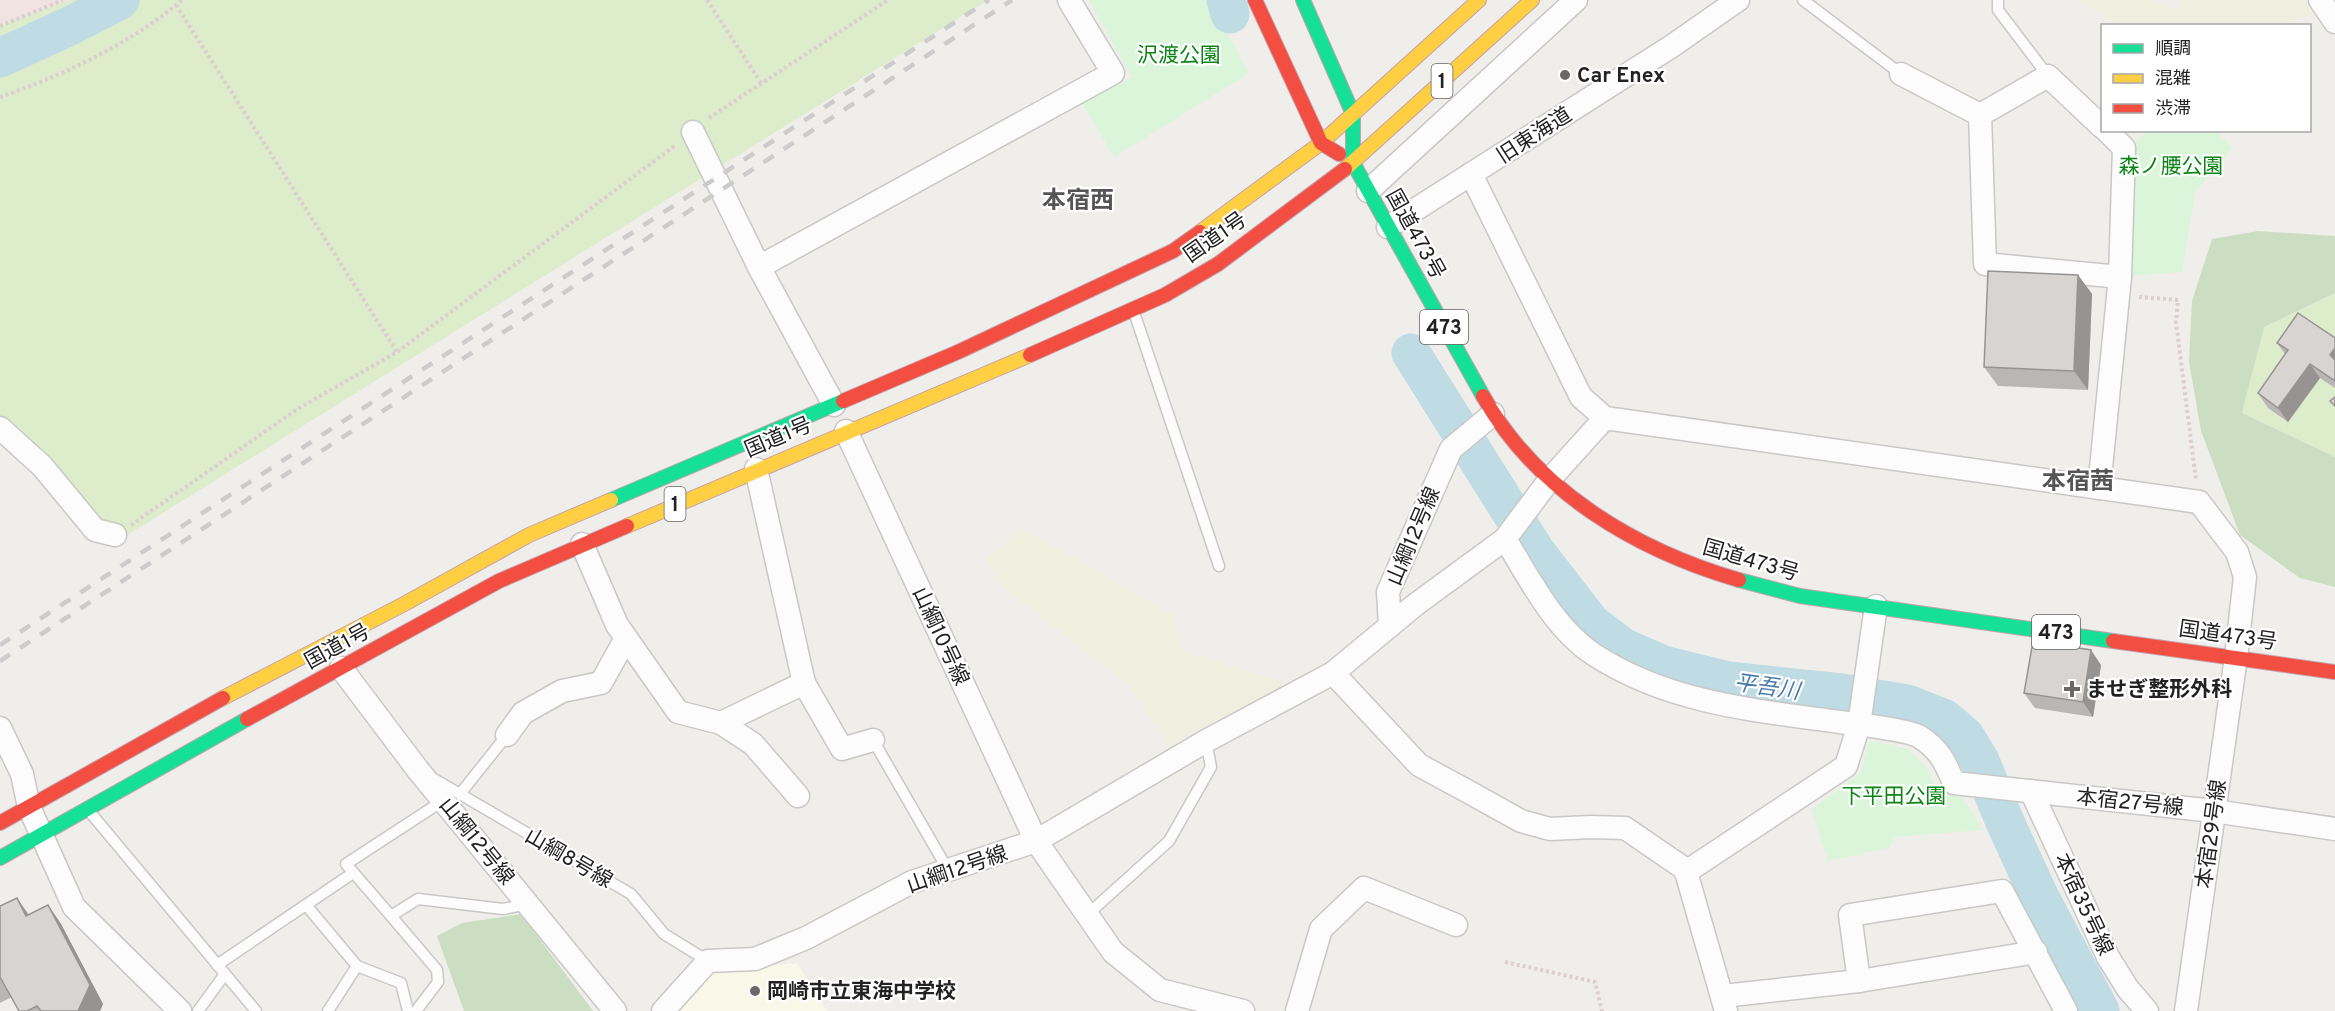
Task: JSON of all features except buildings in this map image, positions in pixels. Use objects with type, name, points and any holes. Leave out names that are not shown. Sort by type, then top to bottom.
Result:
[{"type":"highway","points":[[1255,0],[1321,143]]},
{"type":"highway","name":"473","points":[[1303,0],[1353,114],[1353,163]]},
{"type":"highway","name":"国道1号","points":[[0,823],[244,686],[406,603],[529,535],[958,352],[1173,251],[1321,143],[1479,0]]},
{"type":"highway","name":"国道1号","points":[[0,858],[499,581],[756,469],[993,371],[1165,295],[1218,264],[1353,163],[1532,0]]},
{"type":"highway","name":"473","points":[[1321,143],[1353,163]]},
{"type":"highway","name":"国道473号","points":[[1353,163],[1493,414],[1520,450],[1550,479],[1580,504],[1618,529],[1687,564],[1758,587],[1800,596],[2335,672]]},
{"type":"street","points":[[759,267],[1113,74],[1069,0]]},
{"type":"street","points":[[1368,191],[1576,0]]},
{"type":"street","name":"旧東海道","points":[[1388,227],[1672,46],[1738,0]]},
{"type":"street","points":[[2320,0],[2335,22]]},
{"type":"street","points":[[1467,59],[1512,60]]},
{"type":"street","points":[[1901,74],[1980,115]]},
{"type":"street","points":[[1980,115],[2048,76],[2101,125]]},
{"type":"street","points":[[1980,115],[1985,264],[2119,286]]},
{"type":"street","points":[[693,132],[759,267],[834,405]]},
{"type":"street","points":[[2099,488],[2119,286],[2124,148],[2108,132]]},
{"type":"street","points":[[1472,174],[1581,397],[1605,418],[2199,502]]},
{"type":"street","name":"山綱12号線","points":[[1390,626],[1388,592],[1451,449],[1493,414]]},
{"type":"street","name":"山綱12号線","points":[[708,961],[755,959],[806,938],[912,882],[1036,841],[1206,741],[1333,673],[1390,626],[1505,539],[1550,479],[1605,418]]},
{"type":"street","points":[[0,428],[42,466],[95,530],[115,535]]},
{"type":"street","name":"山綱10号線","points":[[846,431],[1036,841],[1113,952],[1160,990],[1243,1011]]},
{"type":"street","points":[[756,469],[804,683],[842,749],[873,740]]},
{"type":"street","name":"本宿29号線","points":[[2186,1011],[2236,657],[2245,577],[2237,552],[2199,502]]},
{"type":"street","points":[[1505,539],[1552,613],[1591,652],[1616,668],[1671,692],[1764,712],[1858,725]]},
{"type":"street","points":[[582,544],[617,626],[678,712],[721,723],[753,744],[798,796]]},
{"type":"street","points":[[1686,872],[1846,766],[1858,725],[1876,606]]},
{"type":"street","points":[[507,735],[523,713],[562,691],[601,683],[626,638]]},
{"type":"street","name":"山綱12号線","points":[[341,668],[418,770],[452,797],[528,904],[615,1011]]},
{"type":"street","points":[[1333,673],[1419,765],[1521,821],[1550,829],[1625,828],[1686,872],[1724,1004],[2036,952]]},
{"type":"street","points":[[721,723],[804,683]]},
{"type":"street","name":"本宿27号線","points":[[1858,725],[1918,735],[1941,754],[1954,783],[2214,811],[2335,829]]},
{"type":"street","points":[[0,728],[22,774],[29,807],[74,907],[180,1011]]},
{"type":"street","name":"本宿35号線","points":[[2023,791],[2108,957],[2128,989],[2147,1011]]},
{"type":"street","points":[[1297,1011],[1321,929],[1364,888],[1456,925]]},
{"type":"street","points":[[1859,981],[1850,915],[2002,891],[2066,1011]]},
{"type":"street","points":[[663,1011],[708,961]]},
{"type":"lane","points":[[1803,0],[1901,74]]},
{"type":"lane","points":[[1998,0],[1998,10],[2048,76]]},
{"type":"lane","points":[[1133,309],[1220,566]]},
{"type":"lane","points":[[416,1011],[438,982],[437,970],[346,864],[452,797],[507,735]]},
{"type":"lane","points":[[873,740],[948,870]]},
{"type":"lane","points":[[1087,915],[1169,841],[1211,767],[1206,741]]},
{"type":"lane","name":"山綱8号線","points":[[452,797],[632,894],[664,934],[708,961]]},
{"type":"lane","points":[[87,809],[256,1011]]},
{"type":"lane","points":[[217,965],[353,873]]},
{"type":"lane","points":[[391,916],[418,899],[503,909],[528,904]]},
{"type":"lane","points":[[306,905],[357,966],[401,983],[408,1011]]},
{"type":"lane","points":[[328,1011],[357,966]]},
{"type":"lane","points":[[198,1011],[225,974]]},
{"type":"path","points":[[0,26],[63,0]]},
{"type":"path","points":[[0,97],[25,88],[116,46],[182,0]]},
{"type":"path","points":[[707,0],[761,83]]},
{"type":"path","points":[[115,535],[299,408],[397,352],[693,132],[714,113],[888,0]]},
{"type":"path","points":[[176,6],[397,352]]},
{"type":"path","points":[[2119,286],[2178,300],[2176,322],[2199,502]]},
{"type":"path","points":[[1505,962],[1595,982],[1602,1011]]},
{"type":"shaded area","points":[[0,0],[70,0],[0,25]]},
{"type":"shaded area","name":"岡崎市立東海中学校","points":[[797,963],[827,1011],[680,1011],[711,971]]},
{"type":"green space","points":[[70,0],[988,0],[113,544],[0,434],[0,25]]},
{"type":"green space","name":"沢渡公園","points":[[1089,0],[1208,0],[1249,73],[1114,157],[1082,103],[1132,77]]},
{"type":"green space","points":[[2079,0],[2153,0],[2176,10],[2181,0],[2304,0],[2315,14],[2281,24],[2117,24]]},
{"type":"green space","name":"森ノ腰公園","points":[[2148,132],[2217,132],[2232,148],[2195,192],[2182,272],[2131,276],[2135,142]]},
{"type":"green space","points":[[2258,231],[2335,236],[2335,293],[2264,327],[2242,413],[2335,457],[2335,587],[2300,578],[2240,535],[2201,431],[2189,362],[2192,301],[2212,239]]},
{"type":"green space","points":[[2335,293],[2335,457],[2242,413],[2264,327]]},
{"type":"green space","points":[[1022,528],[1173,615],[1183,651],[1288,684],[1167,746],[1130,685],[1001,586],[987,559]]},
{"type":"green space","name":"下平田公園","points":[[1870,741],[1908,749],[1930,772],[1936,792],[1962,796],[1983,830],[1895,837],[1889,848],[1828,861],[1812,809],[1860,774]]},
{"type":"green space","points":[[521,914],[593,1011],[464,1011],[437,936],[462,923]]},
{"type":"waterway","points":[[0,58],[120,0]]},
{"type":"waterway","name":"平吾川","points":[[1226,0],[1230,14]]},
{"type":"waterway","name":"平吾川","points":[[1411,353],[1536,552],[1591,623],[1624,648],[1663,665],[1728,681],[1842,693],[1907,704],[1945,719],[1965,736],[1980,761],[2039,896],[2100,1011]]},
{"type":"railway","points":[[0,645],[989,0]]},
{"type":"railway","points":[[0,661],[1012,0]]},
{"type":"traffic: fast","points":[[1303,0],[1353,114],[1353,163],[1483,396]]},
{"type":"traffic: fast","points":[[611,500],[843,401]]},
{"type":"traffic: fast","points":[[1739,580],[1800,596],[2113,641]]},
{"type":"traffic: fast","points":[[0,858],[247,719]]},
{"type":"traffic: slow","points":[[1200,232],[1321,143],[1479,0]]},
{"type":"traffic: slow","points":[[1345,169],[1532,0]]},
{"type":"traffic: slow","points":[[627,526],[1030,355]]},
{"type":"traffic: slow","points":[[223,698],[406,603],[529,535],[611,500]]},
{"type":"traffic: jam","points":[[1255,0],[1321,143],[1339,154]]},
{"type":"traffic: jam","points":[[1030,355],[1165,295],[1218,264],[1345,169]]},
{"type":"traffic: jam","points":[[843,401],[958,352],[1173,251],[1200,232]]},
{"type":"traffic: jam","points":[[1483,396],[1505,430],[1531,461],[1560,488],[1592,512],[1627,534],[1663,552],[1739,580]]},
{"type":"traffic: jam","points":[[247,719],[499,581],[627,526]]},
{"type":"traffic: jam","points":[[2113,641],[2335,672]]},
{"type":"traffic: jam","points":[[0,823],[223,698]]},
{"type":"place","name":"Car Enex","points":[[1565,75]]},
{"type":"place","name":"ませぎ整形外科","points":[[2072,689]]},
{"type":"place","name":"岡崎市立東海中学校","points":[[755,991]]},
{"type":"district","name":"本宿西","points":[[1078,200]]},
{"type":"district","name":"本宿茜","points":[[2078,481]]}]
